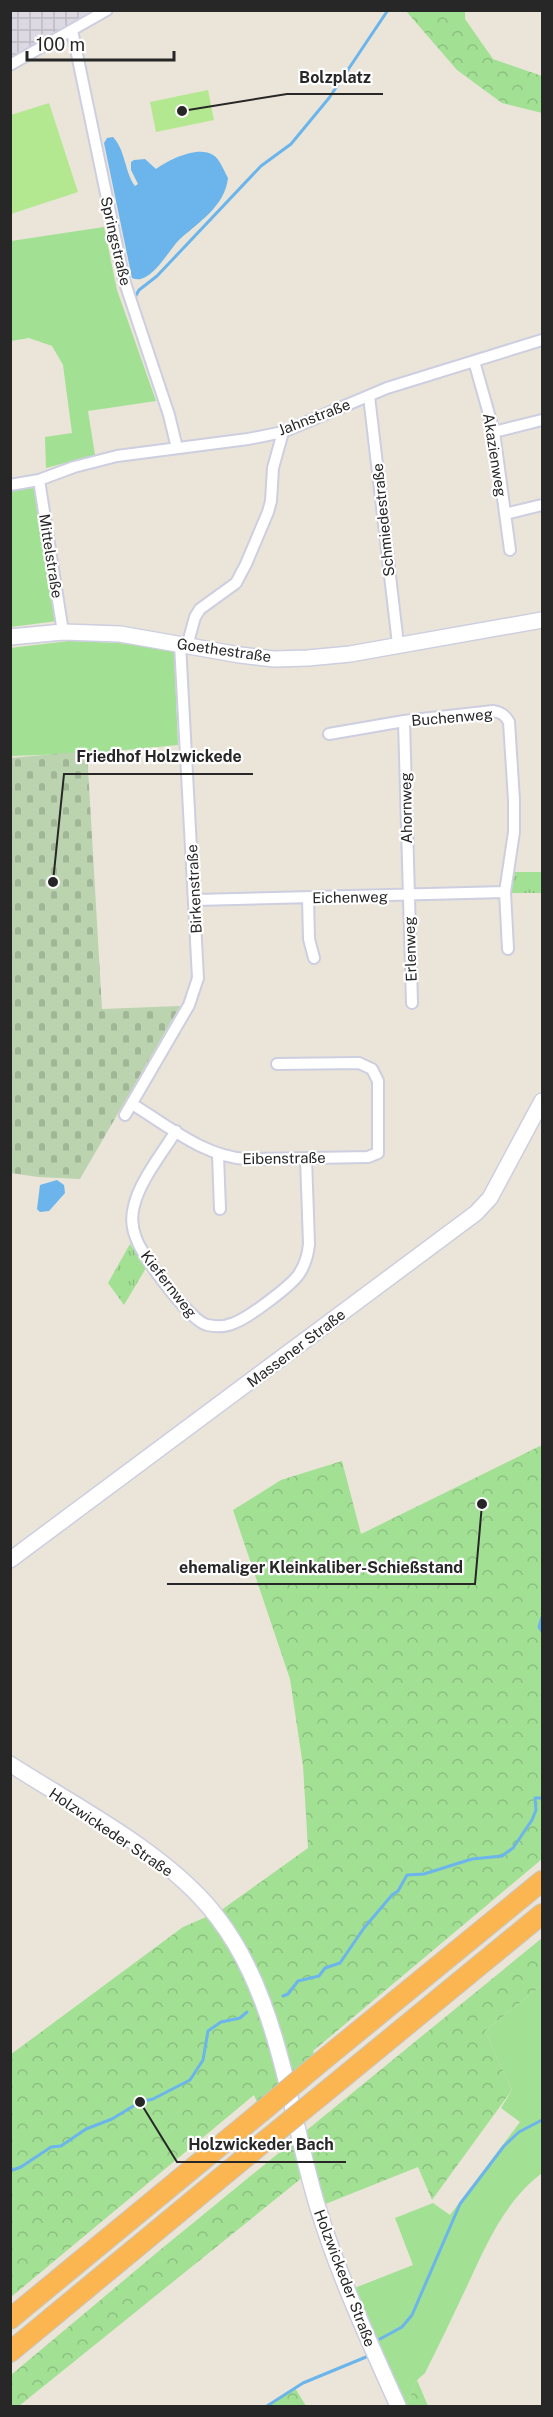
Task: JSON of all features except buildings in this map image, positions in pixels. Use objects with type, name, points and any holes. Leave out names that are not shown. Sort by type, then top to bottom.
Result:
[{"type":"highway","points":[[10,2319],[543,1881]]},
{"type":"highway","points":[[10,2352],[265,2140],[543,1914]]},
{"type":"street","points":[[10,65],[108,10]]},
{"type":"street","name":"Springstraße","points":[[72,30],[124,280],[169,415],[177,448]]},
{"type":"street","name":"Jahnstraße","points":[[10,485],[39,480],[94,461],[283,432],[387,388],[543,340]]},
{"type":"street","name":"Akazienweg","points":[[474,361],[494,432],[510,550]]},
{"type":"street","name":"Schmiedestraße","points":[[369,396],[398,644]]},
{"type":"street","points":[[494,432],[543,420]]},
{"type":"street","name":"Birkenstraße","points":[[125,1115],[195,992],[198,970],[183,645],[200,609],[236,584],[246,564],[268,512],[273,468],[283,432]]},
{"type":"street","name":"Mittelstraße","points":[[39,480],[63,632]]},
{"type":"street","points":[[505,514],[543,505]]},
{"type":"street","name":"Goethestraße","points":[[10,637],[63,632],[120,634],[240,656],[308,658],[350,654],[543,620]]},
{"type":"street","name":"Buchenweg","points":[[329,734],[404,721],[493,711],[500,712],[507,718],[513,760],[514,800],[513,832],[505,892]]},
{"type":"street","name":"Ahornweg","points":[[404,721],[408,896]]},
{"type":"street","points":[[505,892],[508,950]]},
{"type":"street","name":"Eichenweg","points":[[195,900],[505,892]]},
{"type":"street","name":"Erlenweg","points":[[408,896],[412,1003]]},
{"type":"street","points":[[309,898],[309,939],[314,958]]},
{"type":"street","name":"Eibenstraße","points":[[132,1104],[218,1155],[247,1159],[368,1157],[378,1153],[378,1081],[372,1069],[359,1063],[277,1064]]},
{"type":"street","name":"Massener Straße","points":[[10,1560],[476,1212],[490,1198],[543,1101]]},
{"type":"street","name":"Kiefernweg","points":[[176,1131],[139,1192],[133,1208],[133,1224],[140,1247],[186,1309],[196,1320],[209,1325],[221,1326],[238,1321],[286,1287],[302,1270],[309,1244],[306,1158]]},
{"type":"street","points":[[218,1155],[220,1209]]},
{"type":"street","name":"Holzwickeder Straße","points":[[10,1764],[138,1845],[171,1870],[200,1898],[242,1954],[267,2014],[308,2173],[330,2245],[352,2304],[398,2406]]},
{"type":"shaded area","points":[[11,10],[91,10],[91,11],[11,57]]},
{"type":"green space","points":[[406,11],[465,11],[465,19],[493,59],[542,76],[542,113],[502,103],[457,70]]},
{"type":"green space","points":[[208,90],[214,120],[156,132],[150,102]]},
{"type":"green space","points":[[49,103],[78,192],[11,214],[11,115]]},
{"type":"green space","points":[[104,227],[117,290],[156,401],[88,411],[95,455],[46,468],[45,437],[72,433],[63,365],[52,346],[29,338],[11,341],[11,241]]},
{"type":"green space","points":[[36,487],[57,621],[11,627],[11,491]]},
{"type":"green space","points":[[69,641],[119,643],[174,651],[178,745],[94,753],[11,756],[10,648]]},
{"type":"green space","points":[[87,751],[102,1009],[180,1006],[80,1179],[38,1177],[11,1173],[11,758]]},
{"type":"green space","points":[[515,872],[542,872],[542,893],[511,893]]},
{"type":"green space","points":[[130,1244],[146,1268],[124,1305],[108,1283]]},
{"type":"green space","points":[[542,1445],[542,1859],[313,2051],[317,2065],[261,2112],[254,2095],[11,2297],[10,2055],[183,1927],[220,1911],[308,1848],[303,1766],[290,1679],[233,1510],[281,1480],[342,1461],[361,1534]]},
{"type":"green space","points":[[542,1938],[542,1985],[485,2031],[512,2090],[432,2200],[418,2167],[318,2207],[308,2173],[19,2406],[11,2406],[11,2375],[160,2250]]},
{"type":"green space","points":[[542,1985],[542,2173],[518,2196],[498,2224],[425,2373],[417,2380],[406,2406],[398,2406],[347,2291],[413,2265],[395,2218],[433,2203],[450,2215],[520,2122],[501,2108],[512,2090],[485,2031]]},
{"type":"green space","points":[[417,2380],[428,2406],[406,2406]]},
{"type":"green space","points":[[295,2388],[306,2406],[267,2406]]},
{"type":"water","points":[[113,137],[120,148],[135,186],[138,184],[131,170],[131,162],[134,160],[145,159],[156,169],[175,158],[199,152],[213,155],[220,162],[228,178],[222,197],[210,213],[180,239],[159,266],[146,277],[139,279],[132,278],[104,143],[107,138]]},
{"type":"water","points":[[57,1180],[64,1185],[65,1193],[49,1211],[40,1212],[37,1209],[40,1185]]},
{"type":"waterway","points":[[134,299],[139,290],[157,276],[261,166],[291,144],[329,98],[388,10]]},
{"type":"waterway","points":[[542,1617],[539,1627],[542,1631]]},
{"type":"waterway","points":[[283,1996],[288,1994],[298,1981],[319,1976],[325,1968],[340,1963],[364,1928],[398,1891],[407,1875],[424,1874],[472,1859],[502,1856],[513,1848],[532,1820],[536,1810],[535,1798],[542,1798]]},
{"type":"waterway","points":[[10,2171],[21,2167],[51,2147],[61,2146],[86,2129],[112,2119],[140,2102],[153,2099],[190,2080],[203,2060],[208,2031],[221,2022],[240,2018],[247,2012]]},
{"type":"waterway","points":[[380,2339],[402,2327],[412,2315],[460,2204],[504,2146],[519,2132],[542,2120]]},
{"type":"waterway","points":[[267,2406],[303,2383],[366,2357]]},
{"type":"place","name":"Bolzplatz","points":[[182,111]]},
{"type":"place","name":"Friedhof Holzwickede","points":[[53,882]]},
{"type":"place","name":"ehemaliger Kleinkaliber-Schießstand","points":[[482,1504]]},
{"type":"place","name":"Holzwickeder Bach","points":[[140,2102]]}]
